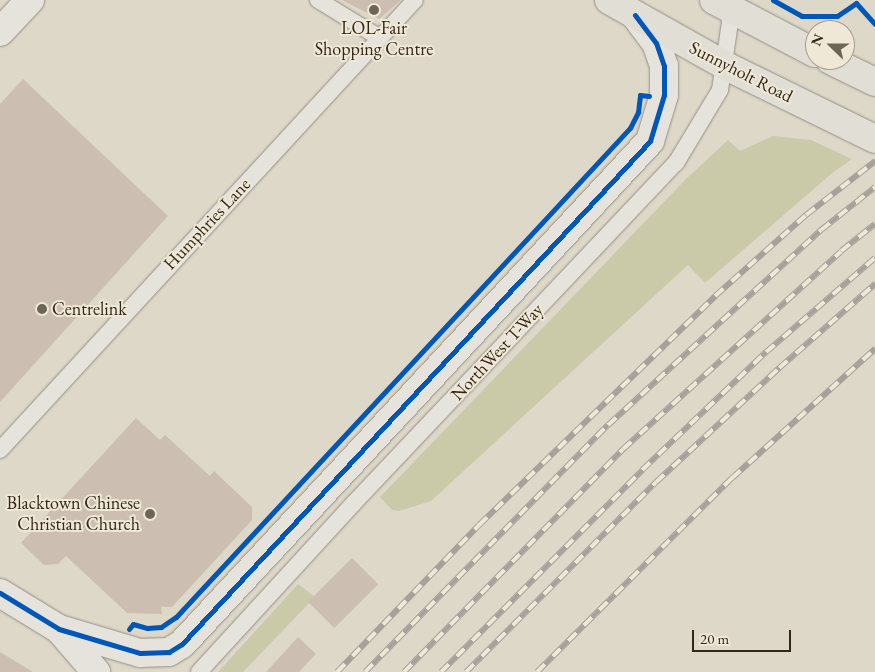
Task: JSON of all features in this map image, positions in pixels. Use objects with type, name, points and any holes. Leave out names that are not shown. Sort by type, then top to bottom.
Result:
[{"type":"main road","name":"Sunnyholt Road","points":[[609,0],[726,66],[871,137]]},
{"type":"main road","points":[[723,3],[805,48]]},
{"type":"main road","points":[[855,68],[872,74]]},
{"type":"street","points":[[0,32],[30,0]]},
{"type":"street","points":[[59,630],[154,655],[169,652],[195,632],[650,141],[664,96],[664,66],[656,43],[635,15]]},
{"type":"street","points":[[0,593],[59,630],[96,672]]},
{"type":"lane","points":[[318,0],[380,38]]},
{"type":"lane","name":"Humphries Lane","points":[[0,450],[415,0]]},
{"type":"lane","name":"NorthWest T-Way","points":[[200,672],[360,497],[676,163],[720,90],[726,66],[723,3]]},
{"type":"green space","points":[[773,136],[811,140],[852,159],[831,174],[705,283],[688,265],[431,501],[399,511],[392,510],[380,497],[686,179],[728,140],[740,151]]},
{"type":"green space","points":[[298,584],[315,597],[243,672],[218,672]]},
{"type":"building","name":"LOL-Fair Shopping Centre","points":[[342,0],[401,0],[379,19]]},
{"type":"building","name":"Centrelink","points":[[23,79],[168,216],[0,402],[0,104]]},
{"type":"building","name":"Blacktown Chinese Christian Church","points":[[136,418],[160,440],[165,435],[210,476],[214,471],[252,507],[252,520],[172,607],[161,607],[162,614],[127,613],[66,556],[58,564],[44,565],[21,543]]},
{"type":"building","points":[[352,558],[378,584],[334,628],[308,602]]},
{"type":"building","points":[[298,637],[316,654],[299,672],[266,672]]},
{"type":"building","points":[[0,652],[33,672],[0,672]]},
{"type":"railway","points":[[337,672],[479,525],[715,296],[806,215],[875,161]]},
{"type":"railway","points":[[365,672],[608,425],[821,230],[875,187]]},
{"type":"railway","points":[[404,672],[623,449],[841,251],[875,224]]},
{"type":"railway","points":[[441,672],[642,470],[766,352],[875,258]]},
{"type":"railway","points":[[466,672],[656,482],[779,368],[875,284]]},
{"type":"railway","points":[[537,672],[732,478],[875,349]]},
{"type":"cycle path","points":[[773,0],[802,16],[837,16],[856,3],[875,24]]},
{"type":"cycle path","points":[[0,593],[59,629],[140,653],[169,652],[182,644],[650,141],[664,95],[664,66],[656,43],[635,15]]},
{"type":"cycle path","points":[[129,629],[133,624],[147,628],[161,627],[176,617],[630,128],[638,112],[640,95],[649,96]]},
{"type":"place","name":"LOL-Fair Shopping Centre","points":[[374,10]]},
{"type":"place","name":"Centrelink","points":[[42,309]]},
{"type":"place","name":"Blacktown Chinese Christian Church","points":[[150,514]]}]
